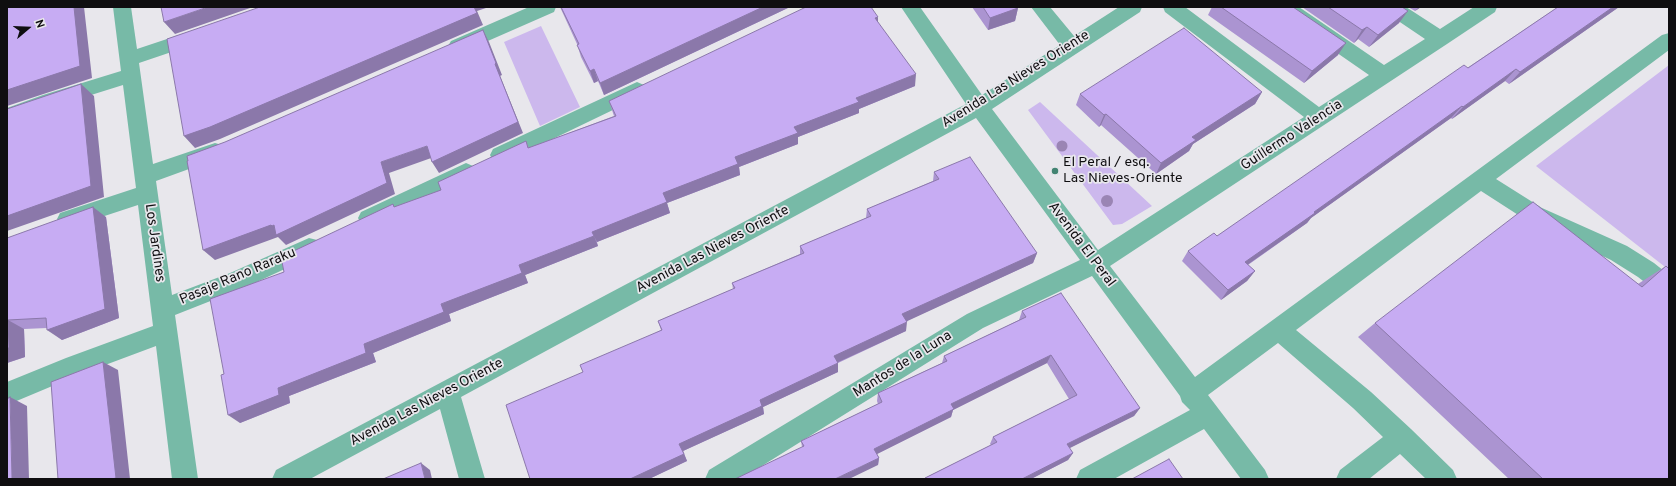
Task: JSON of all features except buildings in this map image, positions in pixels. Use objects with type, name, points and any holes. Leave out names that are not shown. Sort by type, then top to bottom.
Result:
[{"type":"street","name":"Los Jardines","points":[[122,7],[185,479]]},
{"type":"street","points":[[444,52],[547,7]]},
{"type":"street","name":"Avenida El Peral","points":[[910,7],[979,107],[1191,394],[1256,479]]},
{"type":"street","points":[[1040,7],[1072,47]]},
{"type":"street","name":"Avenida Las Nieves Oriente","points":[[285,479],[979,107],[1133,7]]},
{"type":"street","points":[[1172,7],[1319,118]]},
{"type":"street","points":[[1285,7],[1384,75]]},
{"type":"street","points":[[1392,7],[1440,39]]},
{"type":"street","name":"Guillermo Valencia","points":[[1095,264],[1488,7]]},
{"type":"street","points":[[7,116],[50,100],[216,30]]},
{"type":"street","points":[[1191,394],[1669,40]]},
{"type":"street","points":[[355,225],[655,81]]},
{"type":"street","points":[[48,226],[146,185],[235,143]]},
{"type":"street","points":[[1480,180],[1534,214],[1619,253],[1646,270],[1669,288]]},
{"type":"street","name":"Pasaje Rano Raraku","points":[[163,309],[238,280],[326,239]]},
{"type":"street","name":"Mantos de la Luna","points":[[718,479],[975,320],[1095,264]]},
{"type":"street","points":[[1278,329],[1362,400],[1444,479]]},
{"type":"street","points":[[7,394],[74,366],[166,332]]},
{"type":"street","points":[[447,392],[472,479]]},
{"type":"street","points":[[1089,479],[1206,414]]},
{"type":"street","points":[[1349,479],[1402,437]]},
{"type":"shaded area","points":[[541,26],[580,107],[540,126],[504,42]]},
{"type":"shaded area","points":[[1669,65],[1669,270],[1536,166]]},
{"type":"shaded area","points":[[1040,102],[1152,206],[1122,224],[1113,225],[1028,110]]},
{"type":"place","name":"El Peral / esq. Las Nieves-Oriente","points":[[1055,171]]}]
